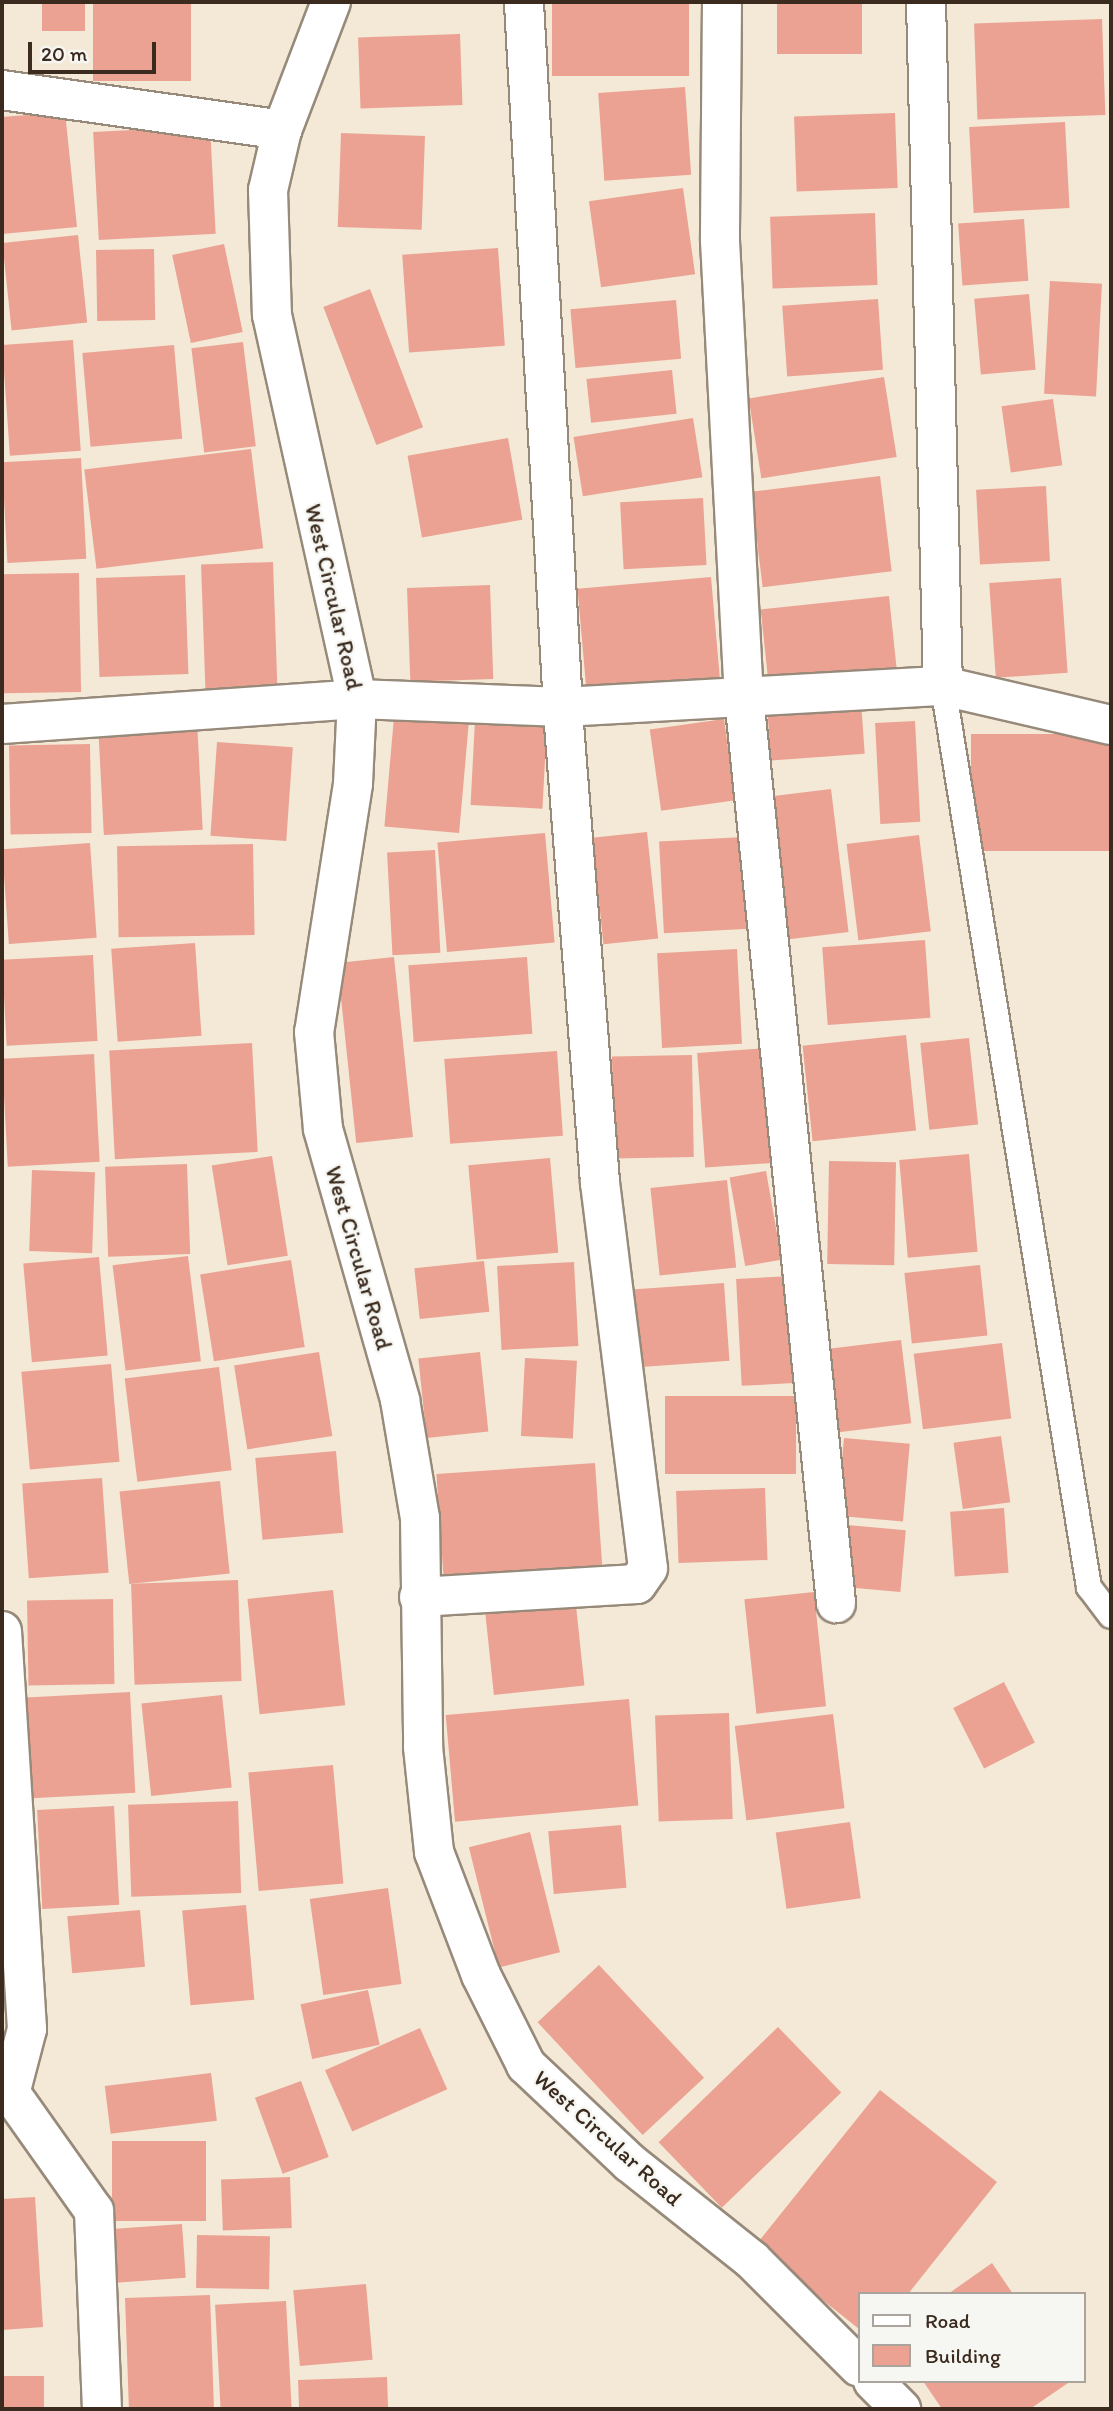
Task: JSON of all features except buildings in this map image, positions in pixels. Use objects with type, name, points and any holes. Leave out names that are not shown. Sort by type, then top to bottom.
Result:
[{"type":"street","name":"West Circular Road","points":[[331,2],[282,130],[268,190],[272,315],[357,699],[353,784],[314,1032],[323,1129],[400,1400],[420,1518],[419,1597],[434,1852],[481,1975],[526,2065],[630,2162],[752,2260],[858,2367]]},
{"type":"street","points":[[419,1597],[637,1584],[648,1568],[600,1182],[563,707],[524,2]]},
{"type":"street","points":[[722,2],[720,241],[744,697],[836,1603]]},
{"type":"street","points":[[926,2],[943,686]]},
{"type":"street","points":[[2,90],[282,130]]},
{"type":"street","points":[[2,724],[357,699],[563,707],[943,686],[1111,725]]},
{"type":"street","points":[[2,1632],[27,2029],[6,2088],[94,2211],[102,2409]]},
{"type":"street","points":[[875,2383],[901,2409]]},
{"type":"lane","points":[[943,686],[1089,1587],[1111,1616]]}]
